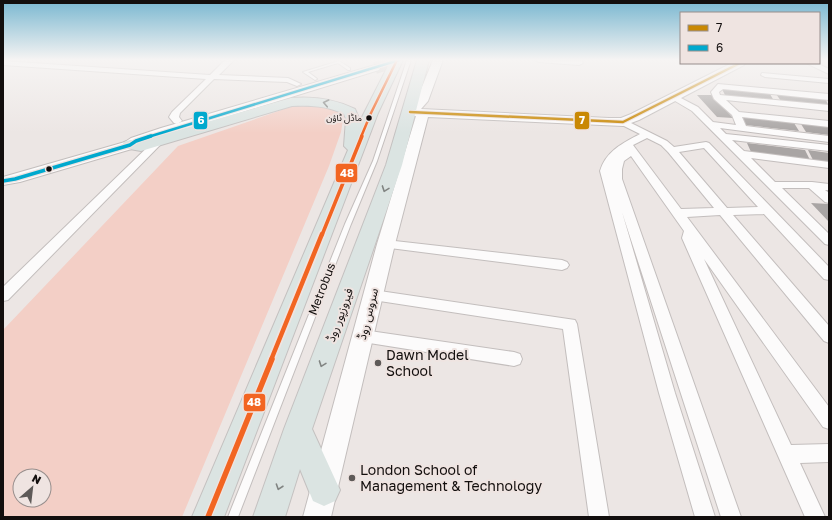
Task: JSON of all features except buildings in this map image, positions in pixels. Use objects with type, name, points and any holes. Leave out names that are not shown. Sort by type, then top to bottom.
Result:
[{"type":"main road","points":[[208,517],[371,113],[385,84]]},
{"type":"main road","name":"فیروزپور روڈ","points":[[269,517],[298,429],[394,165],[416,112],[420,84]]},
{"type":"main road","points":[[130,145],[141,146],[290,102],[307,100],[322,101],[343,108],[350,112],[354,119],[350,166]]},
{"type":"main road","points":[[298,429],[320,503]]},
{"type":"street","points":[[177,121],[174,114],[205,84]]},
{"type":"street","points":[[6,176],[296,84]]},
{"type":"street","points":[[6,176],[130,145],[136,141],[312,84]]},
{"type":"street","name":"فیروزپور روڈ","points":[[416,112],[429,84]]},
{"type":"street","points":[[416,112],[623,122],[700,84]]},
{"type":"street","points":[[743,128],[736,114],[718,97],[715,92],[721,86],[829,97]]},
{"type":"street","points":[[718,97],[829,108]]},
{"type":"street","points":[[674,98],[695,109],[829,241]]},
{"type":"street","name":"سروس روڈ","points":[[320,503],[386,244],[416,112]]},
{"type":"street","points":[[736,114],[829,124]]},
{"type":"street","points":[[623,122],[664,143],[672,150],[829,337]]},
{"type":"street","points":[[710,124],[829,139]]},
{"type":"street","points":[[647,134],[621,157],[616,170],[617,179],[731,517]]},
{"type":"street","points":[[721,136],[829,148]]},
{"type":"street","points":[[3,296],[160,140]]},
{"type":"street","points":[[672,150],[706,145],[829,275]]},
{"type":"street","points":[[631,149],[829,421]]},
{"type":"street","points":[[631,149],[611,158],[606,164],[605,171],[667,393],[705,517]]},
{"type":"street","points":[[742,154],[829,165]]},
{"type":"street","points":[[771,185],[812,185],[829,187]]},
{"type":"street","points":[[812,185],[829,199]]},
{"type":"street","points":[[679,213],[768,210]]},
{"type":"street","points":[[694,234],[689,234],[688,238],[815,517]]},
{"type":"street","points":[[386,244],[562,265]]},
{"type":"street","points":[[373,296],[570,324],[599,517]]},
{"type":"street","points":[[362,336],[514,359]]},
{"type":"street","points":[[786,454],[829,453]]},
{"type":"lane","name":"Metrobus","points":[[233,517],[348,224],[375,161],[401,84]]},
{"type":"shaded area","points":[[315,103],[344,114],[341,132],[329,166],[182,517],[3,517],[3,330],[178,146],[296,105]]},
{"type":"transit line","name":"6","points":[[3,181],[15,179],[130,145],[136,141],[166,131],[319,84]]},
{"type":"transit line","name":"48","points":[[208,517],[371,113],[385,84]]},
{"type":"transit line","name":"7","points":[[410,112],[623,122],[699,84]]},
{"type":"place","name":"ماڈل ٹاؤن","points":[[369,118]]},
{"type":"place","name":"Dawn Model School","points":[[378,363]]},
{"type":"place","name":"London School of Management & Technology","points":[[352,478]]}]
